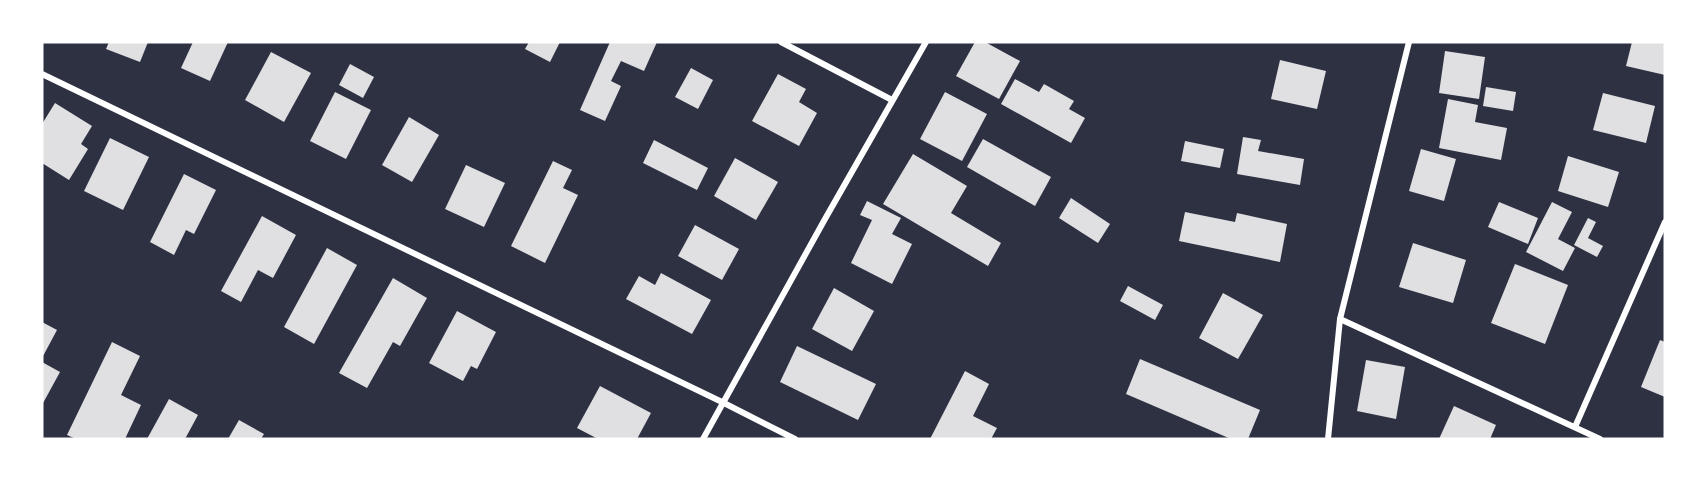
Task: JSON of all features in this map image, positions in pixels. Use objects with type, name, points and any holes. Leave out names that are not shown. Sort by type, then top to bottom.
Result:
[{"type":"street","points":[[781,42],[892,100]]},
{"type":"street","points":[[702,439],[926,42]]},
{"type":"street","points":[[1328,439],[1340,319],[1409,42]]},
{"type":"street","points":[[42,75],[795,439]]},
{"type":"street","points":[[1575,427],[1665,222]]},
{"type":"street","points":[[1340,319],[1600,439]]},
{"type":"building","points":[[109,42],[148,42],[140,62],[106,49]]},
{"type":"building","points":[[193,42],[228,42],[210,81],[181,68]]},
{"type":"building","points":[[529,42],[560,42],[550,62],[525,49]]},
{"type":"building","points":[[610,42],[657,42],[644,71],[621,61],[611,81],[621,86],[605,121],[580,110]]},
{"type":"building","points":[[975,42],[985,42],[1020,61],[999,99],[956,76]]},
{"type":"building","points":[[1632,42],[1665,42],[1665,75],[1626,66]]},
{"type":"building","points":[[1445,51],[1485,57],[1479,99],[1439,93]]},
{"type":"building","points":[[271,52],[311,73],[284,122],[245,100]]},
{"type":"building","points":[[1280,60],[1326,71],[1317,109],[1271,99]]},
{"type":"building","points":[[350,64],[374,77],[363,98],[339,85]]},
{"type":"building","points":[[691,68],[713,80],[698,109],[675,97]]},
{"type":"building","points":[[778,74],[806,89],[799,102],[817,113],[799,146],[752,121]]},
{"type":"building","points":[[1015,79],[1039,92],[1044,84],[1074,101],[1069,109],[1085,118],[1071,143],[1001,104]]},
{"type":"building","points":[[1486,87],[1516,92],[1513,111],[1483,106]]},
{"type":"building","points":[[335,92],[371,110],[346,159],[310,141]]},
{"type":"building","points":[[945,92],[987,114],[962,161],[920,139]]},
{"type":"building","points":[[1603,93],[1655,106],[1646,143],[1593,130]]},
{"type":"building","points":[[1448,99],[1478,105],[1475,122],[1507,128],[1501,160],[1439,148]]},
{"type":"building","points":[[55,103],[92,126],[81,144],[88,149],[69,180],[42,163],[42,124]]},
{"type":"building","points":[[409,117],[439,135],[412,182],[382,165]]},
{"type":"building","points":[[1243,137],[1261,140],[1258,151],[1304,159],[1300,185],[1237,174]]},
{"type":"building","points":[[110,138],[149,157],[123,210],[84,191]]},
{"type":"building","points":[[983,139],[1051,177],[1035,206],[967,167]]},
{"type":"building","points":[[654,140],[708,168],[697,190],[643,163]]},
{"type":"building","points":[[1185,141],[1224,149],[1220,168],[1181,161]]},
{"type":"building","points":[[1421,149],[1456,159],[1444,201],[1409,191]]},
{"type":"building","points":[[913,154],[967,186],[951,213],[1001,243],[988,266],[883,204]]},
{"type":"building","points":[[1568,156],[1619,172],[1608,207],[1558,191]]},
{"type":"building","points":[[735,158],[778,182],[756,220],[714,196]]},
{"type":"building","points":[[553,161],[572,170],[563,188],[578,195],[545,263],[511,246]]},
{"type":"building","points":[[466,165],[505,183],[484,227],[445,209]]},
{"type":"building","points":[[184,174],[216,190],[194,234],[186,230],[174,255],[150,242]]},
{"type":"building","points":[[1071,198],[1110,224],[1098,243],[1059,218]]},
{"type":"building","points":[[867,201],[901,218],[892,234],[912,244],[892,284],[851,263],[872,220],[860,215]]},
{"type":"building","points":[[1499,202],[1538,218],[1528,244],[1488,227]]},
{"type":"building","points":[[1552,202],[1572,212],[1558,239],[1575,248],[1563,271],[1526,252]]},
{"type":"building","points":[[1185,212],[1235,222],[1237,213],[1287,224],[1280,262],[1179,241]]},
{"type":"building","points":[[262,216],[296,235],[273,278],[258,270],[241,302],[221,291]]},
{"type":"building","points":[[1588,218],[1596,222],[1588,238],[1603,246],[1597,257],[1574,245]]},
{"type":"building","points":[[695,225],[739,249],[722,280],[678,256]]},
{"type":"building","points":[[1413,243],[1466,260],[1453,303],[1399,287]]},
{"type":"building","points":[[327,248],[357,265],[314,344],[284,327]]},
{"type":"building","points":[[1515,264],[1568,285],[1545,344],[1491,323]]},
{"type":"building","points":[[661,273],[711,300],[692,334],[626,299],[639,276],[655,285]]},
{"type":"building","points":[[393,278],[427,298],[400,346],[393,342],[367,388],[339,373]]},
{"type":"building","points":[[1128,286],[1163,305],[1155,320],[1120,301]]},
{"type":"building","points":[[834,288],[874,311],[852,351],[812,329]]},
{"type":"building","points":[[1223,293],[1263,315],[1238,359],[1199,338]]},
{"type":"building","points":[[457,311],[496,332],[477,369],[471,366],[463,381],[429,363]]},
{"type":"building","points":[[42,322],[57,330],[42,358]]},
{"type":"building","points":[[1660,340],[1665,342],[1665,397],[1641,387]]},
{"type":"building","points":[[112,342],[140,356],[121,395],[141,405],[125,439],[76,439],[67,435]]},
{"type":"building","points":[[797,346],[876,384],[858,420],[780,382]]},
{"type":"building","points":[[1140,359],[1260,410],[1248,439],[1231,439],[1126,394]]},
{"type":"building","points":[[1366,360],[1405,367],[1396,419],[1357,411]]},
{"type":"building","points":[[42,362],[60,372],[42,405]]},
{"type":"building","points":[[965,371],[989,384],[973,416],[997,428],[991,439],[930,439]]},
{"type":"building","points":[[600,386],[651,413],[637,439],[598,439],[577,428]]},
{"type":"building","points":[[169,399],[198,415],[185,439],[147,439]]},
{"type":"building","points":[[1454,406],[1496,425],[1490,439],[1439,439]]},
{"type":"building","points":[[239,420],[264,434],[261,439],[228,439]]}]
